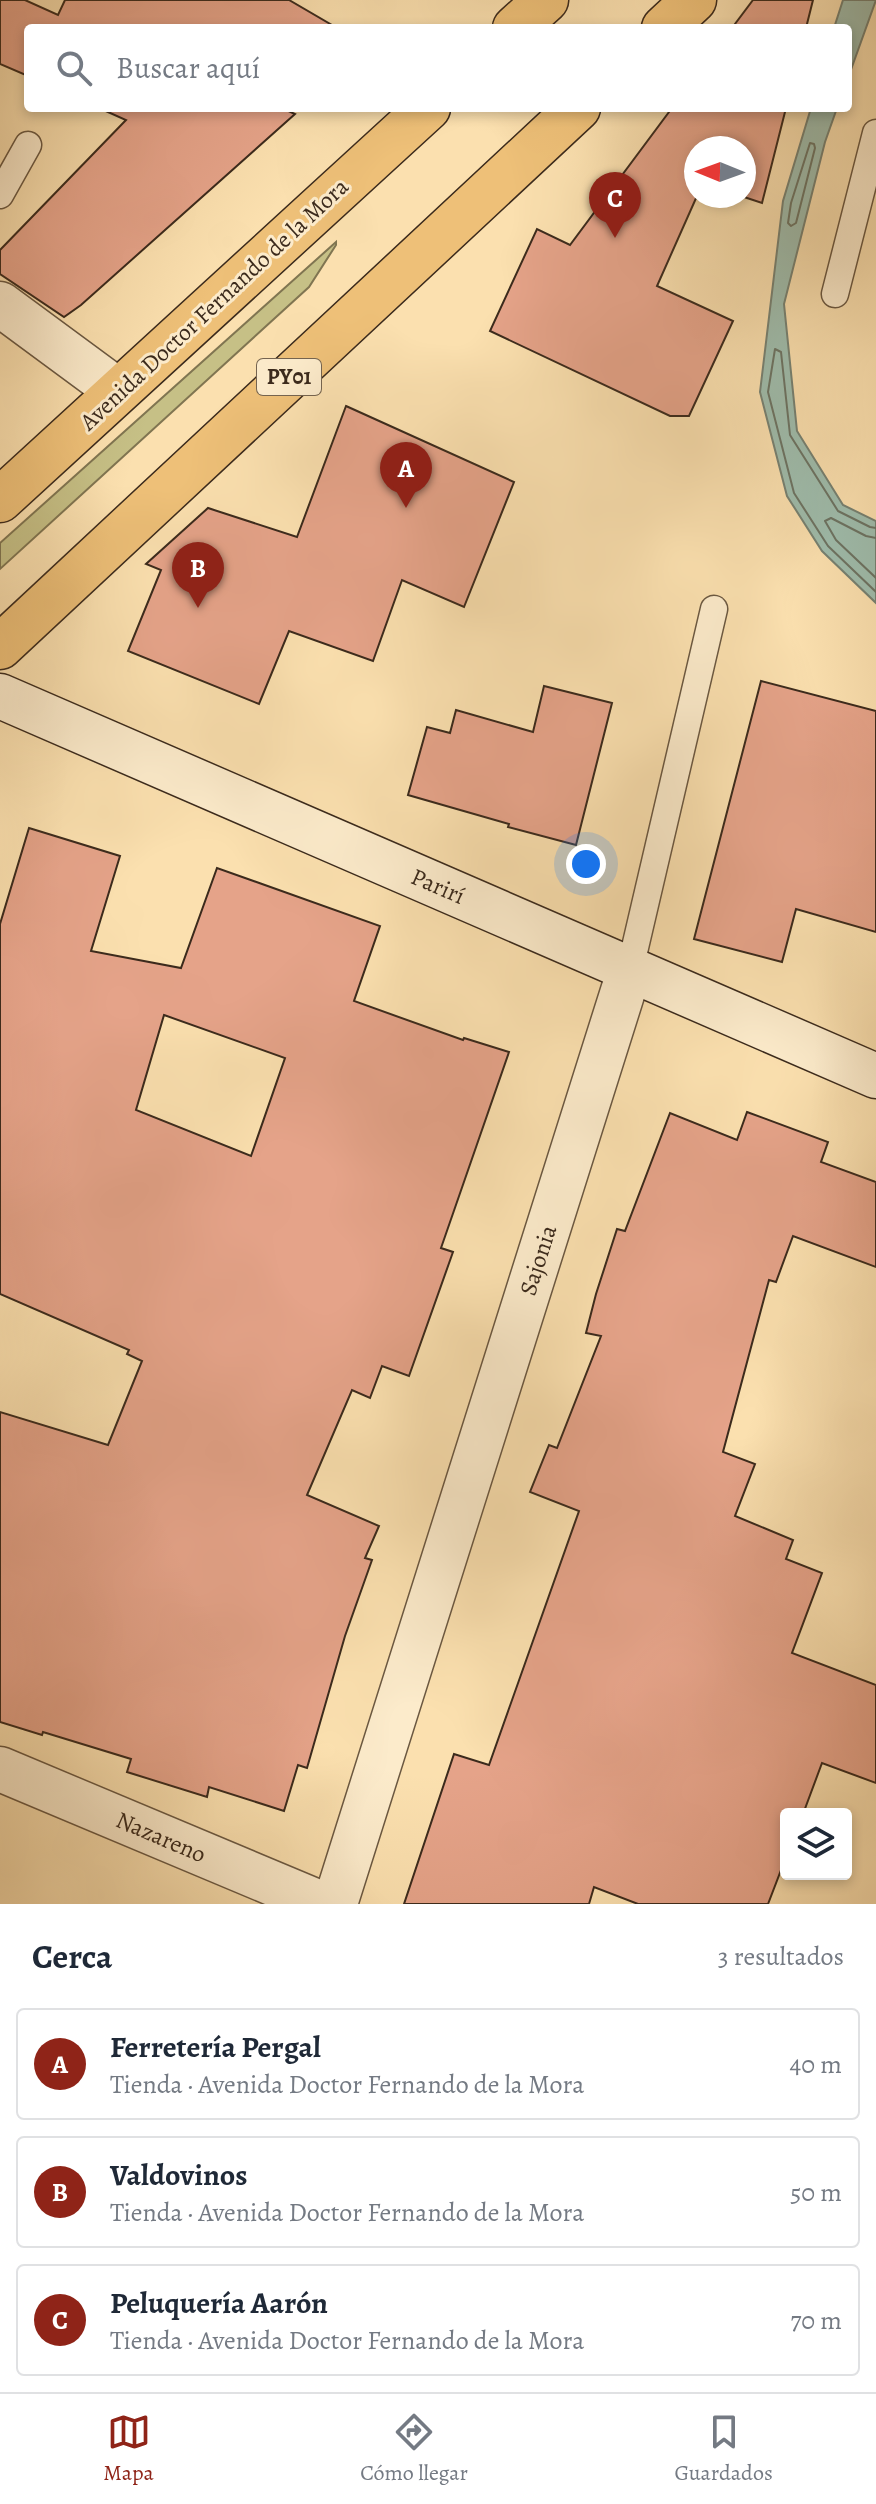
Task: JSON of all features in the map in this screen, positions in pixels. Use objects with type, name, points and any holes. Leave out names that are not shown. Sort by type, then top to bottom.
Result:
[{"type":"highway","points":[[519,24],[546,0]]},
{"type":"highway","points":[[668,24],[694,0]]},
{"type":"highway","name":"Avenida Doctor Fernando de la Mora","points":[[0,500],[424,112]]},
{"type":"highway","name":"PY01","points":[[0,647],[574,112]]},
{"type":"street","points":[[0,304],[118,391]]},
{"type":"street","name":"Parirí","points":[[0,696],[876,1076]]},
{"type":"street","name":"Sajonia","points":[[335,1904],[630,969]]},
{"type":"street","name":"Nazareno","points":[[0,1769],[322,1904]]},
{"type":"lane","points":[[835,294],[876,133]]},
{"type":"lane","points":[[0,195],[28,145]]},
{"type":"lane","name":"Sajonia","points":[[630,969],[714,609]]},
{"type":"shaded area","points":[[336,242],[309,287],[0,569],[0,543]]},
{"type":"water","points":[[843,0],[876,0],[852,67],[852,24],[835,24]]},
{"type":"water","points":[[810,112],[836,112],[825,142],[784,304],[797,431],[843,505],[876,521],[876,603],[822,551],[787,496],[760,392],[783,201]]},
{"type":"building","points":[[0,0],[25,0],[58,15],[65,0],[289,0],[330,24],[24,24],[24,74],[0,64]]},
{"type":"building","points":[[753,0],[813,0],[807,24],[735,24]]},
{"type":"building","points":[[108,112],[295,114],[64,317],[0,274],[0,250],[126,120]]},
{"type":"building","points":[[669,112],[785,112],[762,203],[756,201],[756,136],[684,136],[684,208],[692,208],[657,286],[733,321],[689,416],[670,416],[490,331],[537,229],[570,245]]},
{"type":"building","points":[[346,406],[514,482],[464,607],[402,580],[373,661],[289,631],[259,704],[128,651],[161,570],[146,564],[208,508],[297,537]]},
{"type":"building","points":[[761,681],[876,711],[876,932],[796,909],[782,962],[694,939]]},
{"type":"building","points":[[544,686],[612,703],[576,845],[408,795],[427,727],[450,733],[456,710],[533,732]]},
{"type":"building","points":[[29,828],[120,856],[91,951],[181,968],[217,868],[380,926],[354,1001],[463,1040],[509,1052],[441,1248],[453,1252],[409,1376],[382,1366],[370,1398],[352,1390],[307,1495],[379,1526],[365,1558],[372,1560],[345,1636],[307,1768],[298,1765],[284,1811],[209,1787],[207,1797],[127,1772],[131,1759],[0,1722],[0,1412],[108,1445],[142,1361],[127,1354],[129,1350],[0,1294],[0,924]],"holes":[[[164,1015],[285,1058],[251,1156],[136,1110]]]},
{"type":"building","points":[[747,1112],[828,1142],[821,1162],[876,1182],[876,1267],[793,1236],[776,1282],[769,1280],[723,1452],[755,1464],[735,1516],[793,1540],[786,1559],[822,1573],[792,1653],[876,1685],[876,1783],[822,1763],[805,1808],[780,1808],[780,1873],[768,1904],[638,1904],[594,1887],[589,1904],[404,1904],[454,1754],[489,1765],[579,1511],[530,1492],[549,1445],[557,1448],[601,1336],[586,1333],[617,1229],[625,1231],[670,1113],[737,1140]]},
{"type":"place","name":"Peluquería Aarón","points":[[615,238]]},
{"type":"place","name":"Ferretería Pergal","points":[[406,508]]},
{"type":"place","name":"Valdovinos","points":[[198,608]]}]
